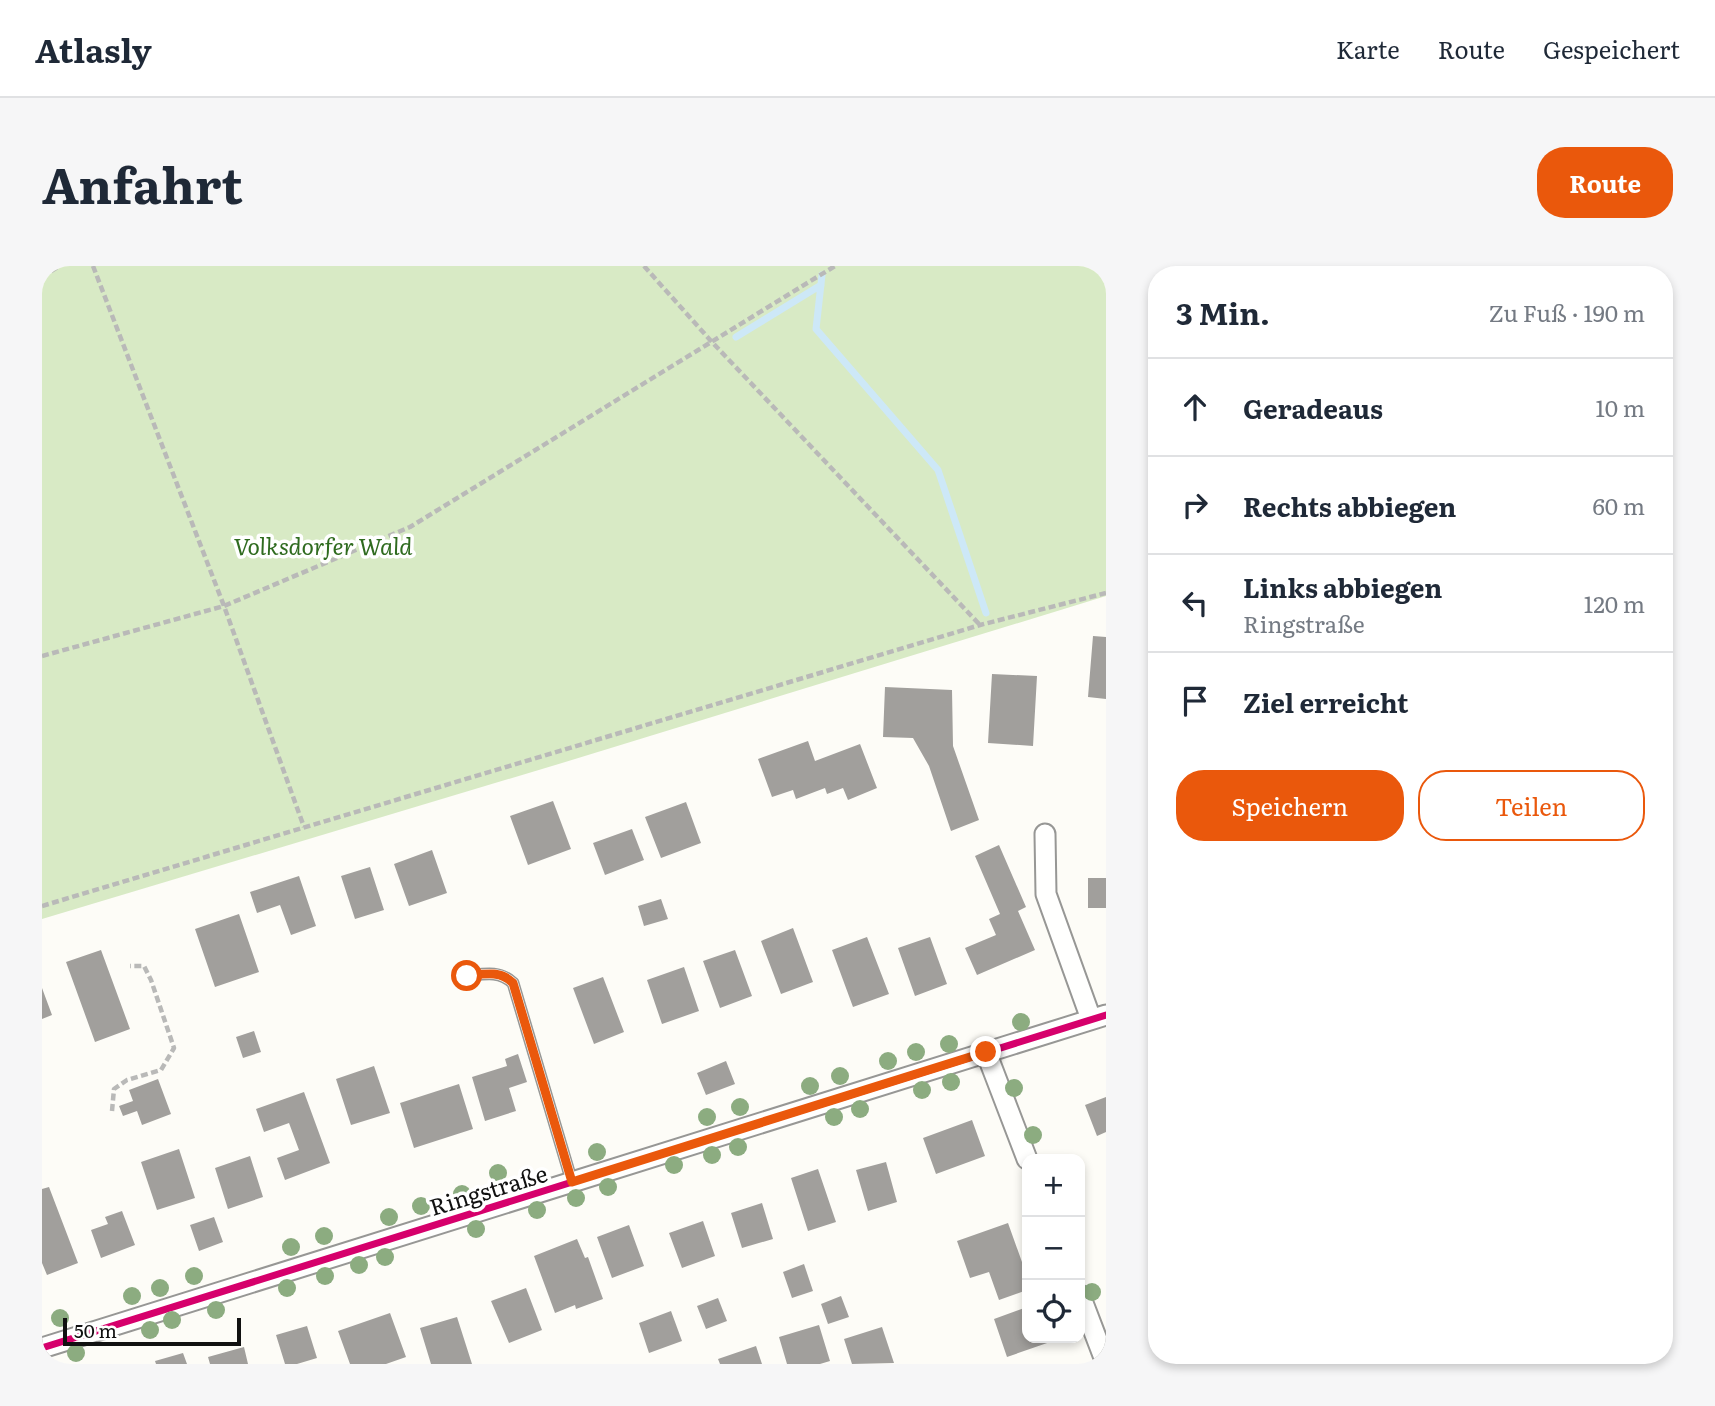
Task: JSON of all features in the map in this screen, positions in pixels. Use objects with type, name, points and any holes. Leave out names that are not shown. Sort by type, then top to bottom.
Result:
[{"type":"street","name":"Ringstraße","points":[[42,1348],[1098,1017],[1046,894],[1045,834]]},
{"type":"street","points":[[986,1052],[1025,1154]]},
{"type":"street","points":[[1085,1308],[1106,1363]]},
{"type":"lane","points":[[467,976],[496,973],[506,976],[513,983],[572,1182]]},
{"type":"path","points":[[42,277],[59,266]]},
{"type":"path","points":[[93,266],[224,606],[304,827]]},
{"type":"path","points":[[644,266],[711,341],[980,625]]},
{"type":"path","points":[[42,656],[224,606],[410,527],[835,266]]},
{"type":"path","points":[[42,906],[980,625],[1106,593]]},
{"type":"path","points":[[112,1111],[114,1089],[127,1080],[161,1070],[174,1048],[144,966],[130,966]]},
{"type":"green space","name":"Volksdorfer Wald","points":[[42,266],[1106,266],[1106,596],[42,919]]},
{"type":"building","points":[[1093,636],[1106,637],[1106,699],[1088,697]]},
{"type":"building","points":[[992,674],[1037,676],[1033,746],[988,743]]},
{"type":"building","points":[[885,687],[952,690],[953,746],[979,820],[951,831],[929,766],[913,738],[883,737]]},
{"type":"building","points":[[808,741],[815,761],[860,744],[877,788],[848,800],[843,788],[827,794],[825,788],[796,799],[793,790],[772,797],[758,759]]},
{"type":"building","points":[[553,801],[571,849],[528,865],[510,816]]},
{"type":"building","points":[[686,802],[701,843],[661,858],[645,817]]},
{"type":"building","points":[[632,829],[644,860],[605,875],[593,843]]},
{"type":"building","points":[[999,845],[1026,907],[1018,911],[1035,950],[977,975],[965,948],[996,935],[989,919],[1000,914],[975,856]]},
{"type":"building","points":[[432,850],[447,893],[409,906],[394,864]]},
{"type":"building","points":[[370,867],[384,910],[355,919],[341,876]]},
{"type":"building","points":[[299,876],[316,926],[291,935],[280,905],[257,913],[250,892]]},
{"type":"building","points":[[1088,878],[1106,878],[1106,908],[1088,908]]},
{"type":"building","points":[[661,899],[668,919],[644,926],[638,906]]},
{"type":"building","points":[[239,914],[259,972],[215,987],[195,929]]},
{"type":"building","points":[[793,928],[813,982],[781,994],[761,941]]},
{"type":"building","points":[[867,937],[889,994],[853,1007],[832,950]]},
{"type":"building","points":[[930,937],[947,984],[915,996],[898,948]]},
{"type":"building","points":[[101,950],[130,1029],[95,1042],[66,962]]},
{"type":"building","points":[[735,950],[752,996],[720,1008],[703,961]]},
{"type":"building","points":[[684,967],[699,1011],[662,1024],[647,980]]},
{"type":"building","points":[[603,977],[624,1032],[594,1044],[573,988]]},
{"type":"building","points":[[42,988],[52,1015],[42,1019]]},
{"type":"building","points":[[254,1031],[261,1052],[243,1058],[236,1037]]},
{"type":"building","points":[[518,1054],[527,1082],[509,1088],[516,1111],[485,1121],[472,1077],[507,1066],[505,1059]]},
{"type":"building","points":[[726,1061],[735,1084],[706,1095],[697,1073]]},
{"type":"building","points":[[374,1066],[390,1113],[351,1125],[336,1079]]},
{"type":"building","points":[[158,1079],[171,1114],[142,1125],[137,1111],[123,1116],[119,1106],[133,1101],[129,1090]]},
{"type":"building","points":[[459,1084],[473,1129],[414,1148],[400,1103]]},
{"type":"building","points":[[304,1092],[330,1163],[285,1180],[277,1158],[299,1150],[289,1123],[264,1132],[256,1109]]},
{"type":"building","points":[[1106,1097],[1106,1132],[1097,1136],[1085,1105]]},
{"type":"building","points":[[972,1120],[985,1156],[936,1174],[923,1138]]},
{"type":"building","points":[[179,1149],[195,1198],[157,1210],[141,1162]]},
{"type":"building","points":[[250,1156],[263,1197],[228,1209],[215,1168]]},
{"type":"building","points":[[886,1162],[897,1202],[868,1211],[856,1170]]},
{"type":"building","points":[[818,1169],[836,1222],[808,1231],[791,1178]]},
{"type":"building","points":[[49,1187],[78,1263],[47,1275],[42,1263],[42,1189]]},
{"type":"building","points":[[762,1203],[773,1239],[742,1248],[731,1213]]},
{"type":"building","points":[[122,1211],[135,1245],[101,1258],[91,1230],[108,1224],[105,1217]]},
{"type":"building","points":[[214,1217],[223,1242],[199,1251],[190,1225]]},
{"type":"building","points":[[703,1221],[715,1256],[682,1268],[669,1233]]},
{"type":"building","points":[[1008,1223],[1022,1262],[1022,1292],[999,1300],[989,1272],[970,1278],[957,1241]]},
{"type":"building","points":[[629,1225],[644,1266],[612,1278],[597,1237]]},
{"type":"building","points":[[577,1239],[585,1258],[588,1257],[603,1299],[555,1313],[534,1256]]},
{"type":"building","points":[[804,1264],[813,1291],[792,1298],[783,1272]]},
{"type":"building","points":[[526,1288],[542,1330],[509,1343],[491,1301]]},
{"type":"building","points":[[841,1296],[849,1317],[828,1324],[821,1304]]},
{"type":"building","points":[[718,1298],[727,1321],[706,1329],[697,1306]]},
{"type":"building","points":[[1022,1309],[1022,1343],[1047,1343],[1007,1357],[994,1319]]},
{"type":"building","points":[[671,1311],[682,1341],[649,1353],[639,1323]]},
{"type":"building","points":[[390,1313],[406,1357],[386,1364],[350,1364],[338,1331]]},
{"type":"building","points":[[457,1317],[472,1364],[431,1364],[420,1328]]},
{"type":"building","points":[[819,1325],[830,1361],[820,1364],[787,1364],[779,1337]]},
{"type":"building","points":[[307,1326],[317,1358],[297,1364],[285,1364],[276,1335]]},
{"type":"building","points":[[882,1327],[894,1363],[852,1364],[844,1339]]},
{"type":"building","points":[[756,1346],[762,1364],[720,1364],[718,1359]]},
{"type":"building","points":[[244,1347],[248,1364],[210,1364],[208,1357]]},
{"type":"building","points":[[183,1353],[187,1364],[156,1364],[155,1361]]},
{"type":"waterway","points":[[822,275],[816,329],[938,470],[986,613]]},
{"type":"waterway","points":[[736,337],[821,285]]},
{"type":"cycle path","points":[[42,1348],[1106,1015]]},
{"type":"route","points":[[467,976],[496,973],[506,976],[513,983],[572,1182],[986,1052]]}]
